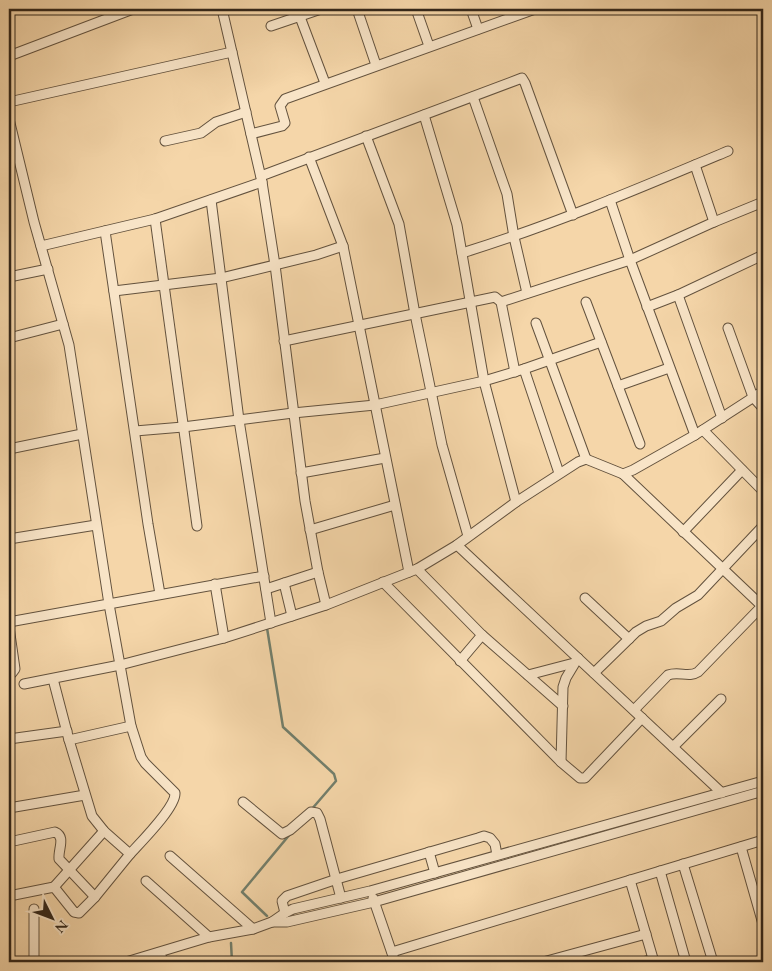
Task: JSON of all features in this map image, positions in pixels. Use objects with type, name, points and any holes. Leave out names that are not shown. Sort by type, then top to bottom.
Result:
[{"type":"street","points":[[9,56],[134,9]]},
{"type":"street","points":[[222,9],[262,179],[275,265],[301,473],[310,530],[326,605]]},
{"type":"street","points":[[271,26],[298,12],[321,9]]},
{"type":"street","points":[[357,9],[376,65]]},
{"type":"street","points":[[416,9],[429,46]]},
{"type":"street","points":[[471,9],[478,29]]},
{"type":"street","points":[[251,134],[282,126],[285,123],[280,106],[285,99],[524,11],[535,9]]},
{"type":"street","points":[[298,12],[325,83]]},
{"type":"street","points":[[9,102],[232,52]]},
{"type":"street","points":[[41,246],[155,219],[211,200],[309,157],[522,78],[573,215]]},
{"type":"street","points":[[473,97],[503,180],[527,293]]},
{"type":"street","points":[[165,140],[201,133],[216,122],[246,112]]},
{"type":"street","points":[[424,115],[452,205],[484,381],[516,502]]},
{"type":"street","points":[[9,119],[41,246],[69,345],[96,525],[131,726],[145,763],[171,786],[176,798],[151,831],[82,912],[77,914],[54,887]]},
{"type":"street","points":[[366,136],[399,224],[442,445],[468,536]]},
{"type":"street","points":[[462,253],[514,237],[573,215],[728,151]]},
{"type":"street","points":[[309,157],[343,246],[394,505],[413,571],[563,706]]},
{"type":"street","points":[[695,165],[714,222]]},
{"type":"street","points":[[211,200],[239,420],[271,623]]},
{"type":"street","points":[[610,200],[670,368],[699,432],[763,489]]},
{"type":"street","points":[[501,302],[630,260],[763,202]]},
{"type":"street","points":[[155,219],[197,526]]},
{"type":"street","points":[[105,231],[160,594]]},
{"type":"street","points":[[114,291],[221,278],[343,246]]},
{"type":"street","points":[[647,307],[763,256]]},
{"type":"street","points":[[9,277],[48,268]]},
{"type":"street","points":[[678,295],[722,418]]},
{"type":"street","points":[[284,341],[495,298],[501,302],[520,370],[559,473]]},
{"type":"street","points":[[586,302],[640,444]]},
{"type":"street","points":[[536,322],[586,459],[622,474],[763,606],[698,672],[690,675],[668,674],[634,710]]},
{"type":"street","points":[[9,338],[63,324]]},
{"type":"street","points":[[728,328],[753,397],[763,408]]},
{"type":"street","points":[[134,431],[183,427],[374,404],[484,381],[601,342]]},
{"type":"street","points":[[618,386],[670,368]]},
{"type":"street","points":[[622,474],[633,470],[699,432],[763,391]]},
{"type":"street","points":[[9,449],[82,434]]},
{"type":"street","points":[[301,473],[385,458]]},
{"type":"street","points":[[24,684],[120,665],[224,638],[326,605],[413,571],[458,545],[468,536],[559,473],[586,459]]},
{"type":"street","points":[[683,532],[742,470]]},
{"type":"street","points":[[9,496],[9,502]]},
{"type":"street","points":[[310,530],[394,505]]},
{"type":"street","points":[[9,539],[96,525]]},
{"type":"street","points":[[594,673],[642,628],[660,621],[676,608],[695,597],[763,526]]},
{"type":"street","points":[[458,545],[576,661],[594,673],[722,793]]},
{"type":"street","points":[[266,589],[318,572]]},
{"type":"street","points":[[9,622],[264,576]]},
{"type":"street","points":[[383,582],[574,775],[585,778],[642,718]]},
{"type":"street","points":[[284,583],[292,616]]},
{"type":"street","points":[[215,584],[224,638]]},
{"type":"street","points":[[584,598],[629,639]]},
{"type":"street","points":[[9,627],[14,669],[9,674]]},
{"type":"street","points":[[460,661],[482,635]]},
{"type":"street","points":[[528,676],[576,661]]},
{"type":"street","points":[[561,762],[563,688],[566,678],[576,661]]},
{"type":"street","points":[[53,679],[92,816],[104,831],[130,854]]},
{"type":"street","points":[[673,747],[720,700]]},
{"type":"street","points":[[9,739],[68,735],[131,726]]},
{"type":"street","points":[[126,962],[209,937],[253,929],[272,922],[285,912],[370,891],[763,781]]},
{"type":"street","points":[[272,922],[287,922],[374,902],[763,791]]},
{"type":"street","points":[[9,808],[85,794]]},
{"type":"street","points":[[243,802],[282,834],[290,830],[311,812],[317,813],[341,898]]},
{"type":"street","points":[[9,896],[54,887],[104,831]]},
{"type":"street","points":[[9,842],[58,832],[61,835],[59,859],[95,897]]},
{"type":"street","points":[[285,912],[282,901],[284,898],[337,879],[484,836],[490,838],[495,844],[497,856]]},
{"type":"street","points":[[392,952],[763,840]]},
{"type":"street","points":[[741,847],[763,924]]},
{"type":"street","points":[[429,852],[435,873]]},
{"type":"street","points":[[170,856],[253,929]]},
{"type":"street","points":[[683,864],[713,962]]},
{"type":"street","points":[[660,871],[686,962]]},
{"type":"street","points":[[630,880],[654,961],[644,962]]},
{"type":"street","points":[[146,881],[209,937]]},
{"type":"street","points":[[370,891],[395,962]]},
{"type":"street","points":[[34,909],[34,962]]},
{"type":"street","points":[[543,962],[646,934]]},
{"type":"street","points":[[158,953],[165,962]]},
{"type":"waterway","points":[[267,628],[283,727],[334,774],[336,781],[311,810]]},
{"type":"waterway","points":[[267,916],[242,892],[291,833]]},
{"type":"waterway","points":[[231,943],[232,962]]}]
